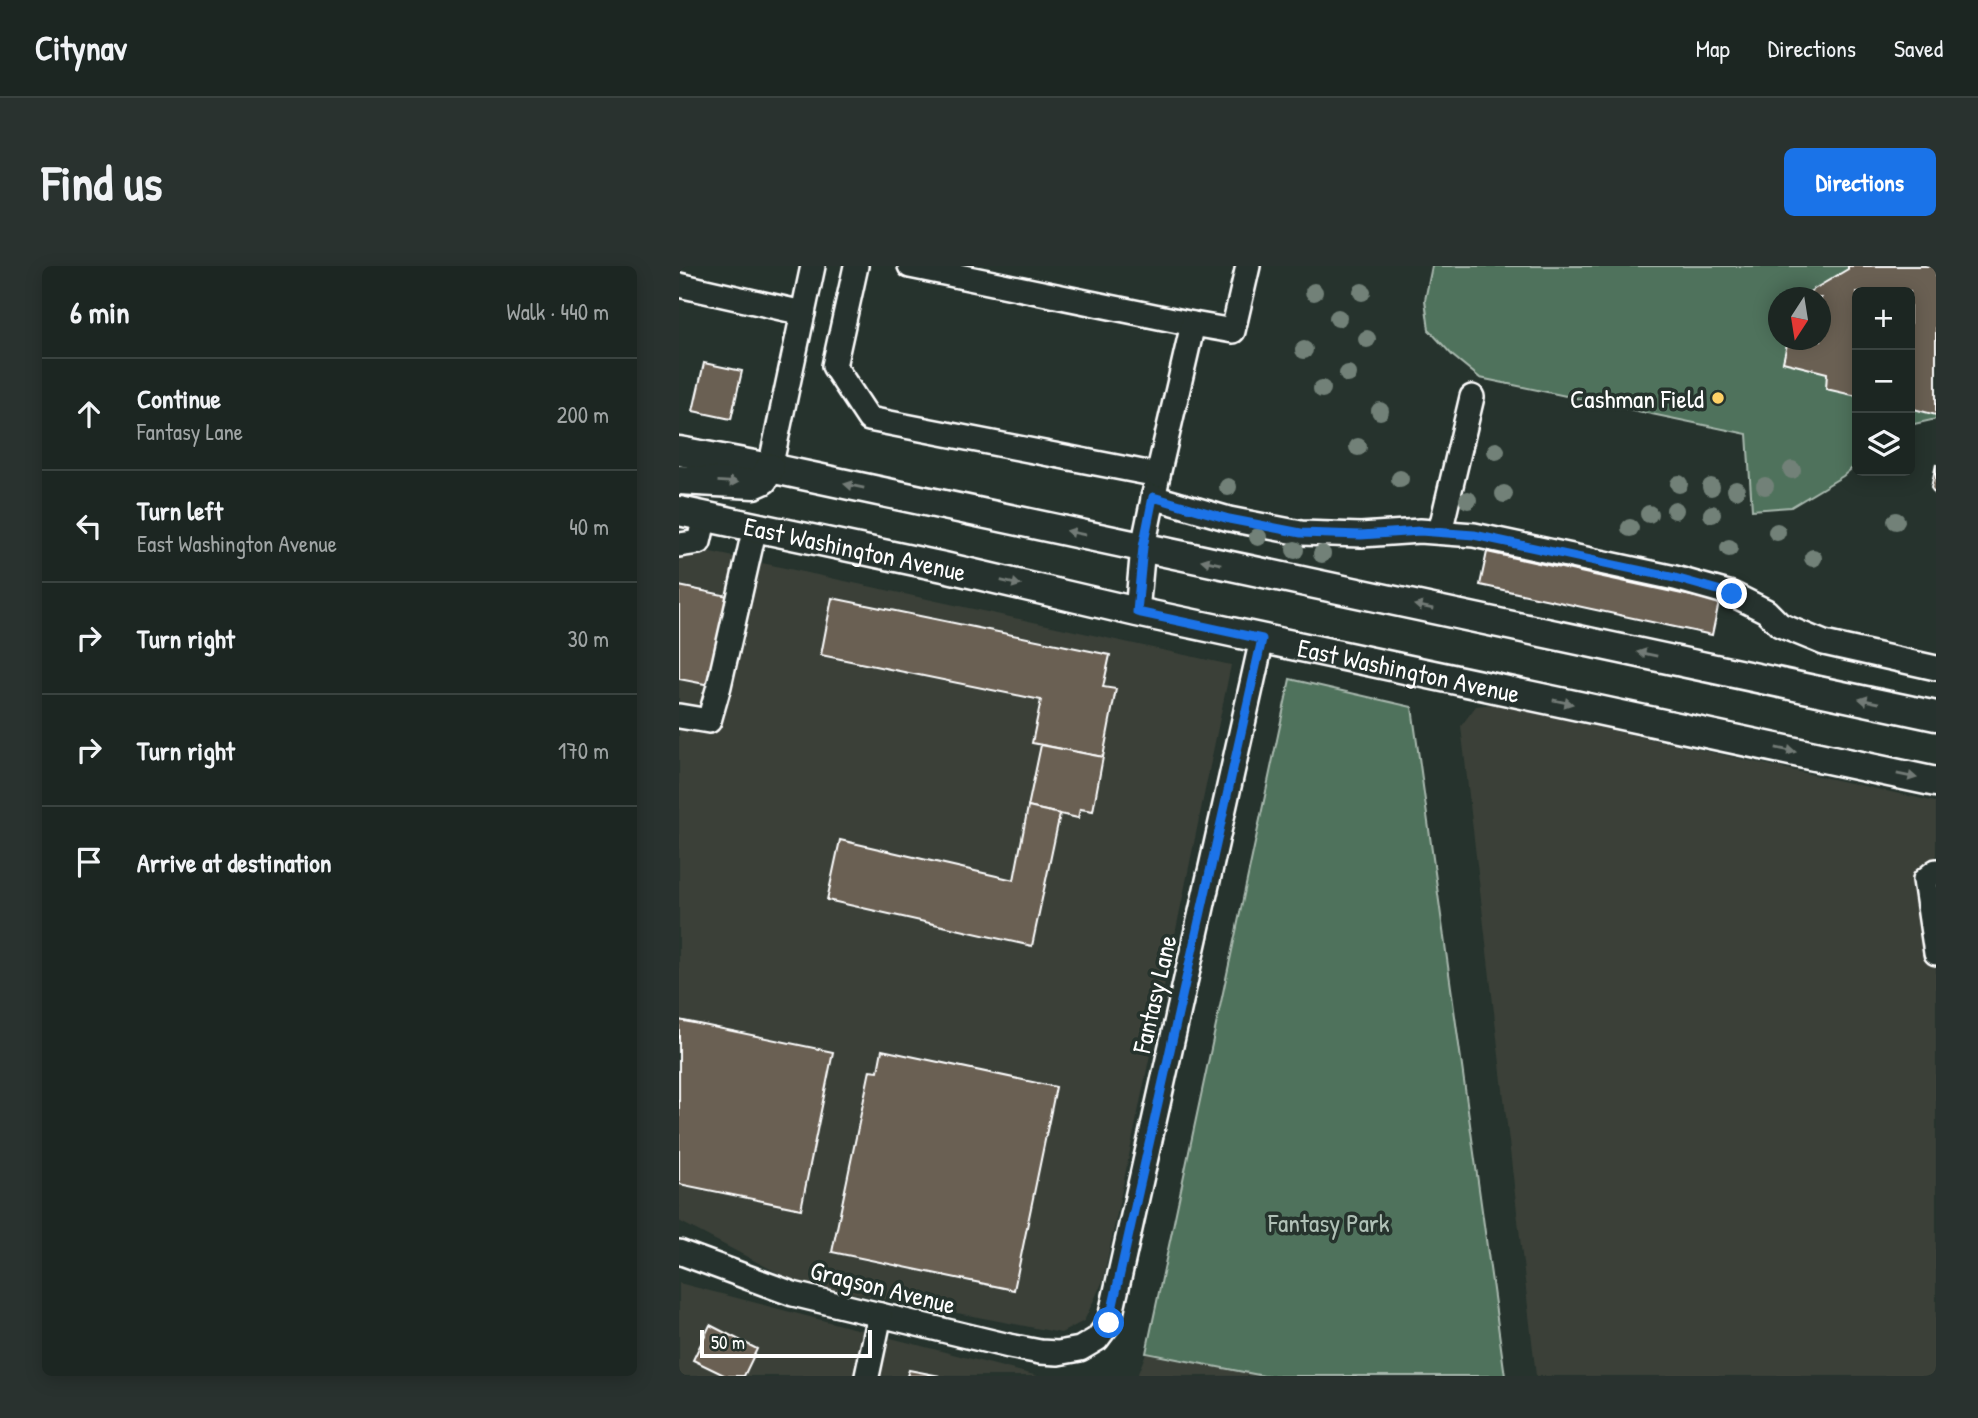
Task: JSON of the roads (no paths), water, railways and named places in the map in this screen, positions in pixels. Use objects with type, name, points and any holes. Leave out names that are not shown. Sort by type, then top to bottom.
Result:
[{"type":"main road","points":[[679,450],[1936,716]]},
{"type":"main road","points":[[679,480],[754,484],[763,480],[770,468]]},
{"type":"main road","name":"East Washington Avenue","points":[[692,513],[1137,612],[1936,782]]},
{"type":"street","points":[[770,468],[813,266]]},
{"type":"street","points":[[856,266],[834,366],[869,419],[1156,486],[1229,519],[1301,533],[1361,535],[1420,531],[1474,535],[1686,581],[1732,594],[1766,611],[1780,625],[1824,643],[1936,667]]},
{"type":"street","points":[[910,266],[1233,331],[1248,266]]},
{"type":"street","points":[[679,285],[803,313]]},
{"type":"street","points":[[1137,612],[1143,547],[1193,324]]},
{"type":"street","points":[[1440,532],[1472,397]]},
{"type":"street","points":[[679,545],[699,542],[692,513]]},
{"type":"street","points":[[679,716],[709,721],[755,527]]},
{"type":"street","name":"Fantasy Lane","points":[[1080,1349],[1097,1339],[1109,1323],[1262,639]]},
{"type":"street","points":[[1936,871],[1925,880],[1936,953]]},
{"type":"street","name":"Gragson Avenue","points":[[679,1252],[793,1294],[1040,1352],[1058,1353],[1080,1349]]},
{"type":"street","points":[[867,1376],[880,1315]]},
{"type":"place","name":"Cashman Field","points":[[1718,398]]},
{"type":"park label","name":"Fantasy Park","points":[[1329,1222]]}]
